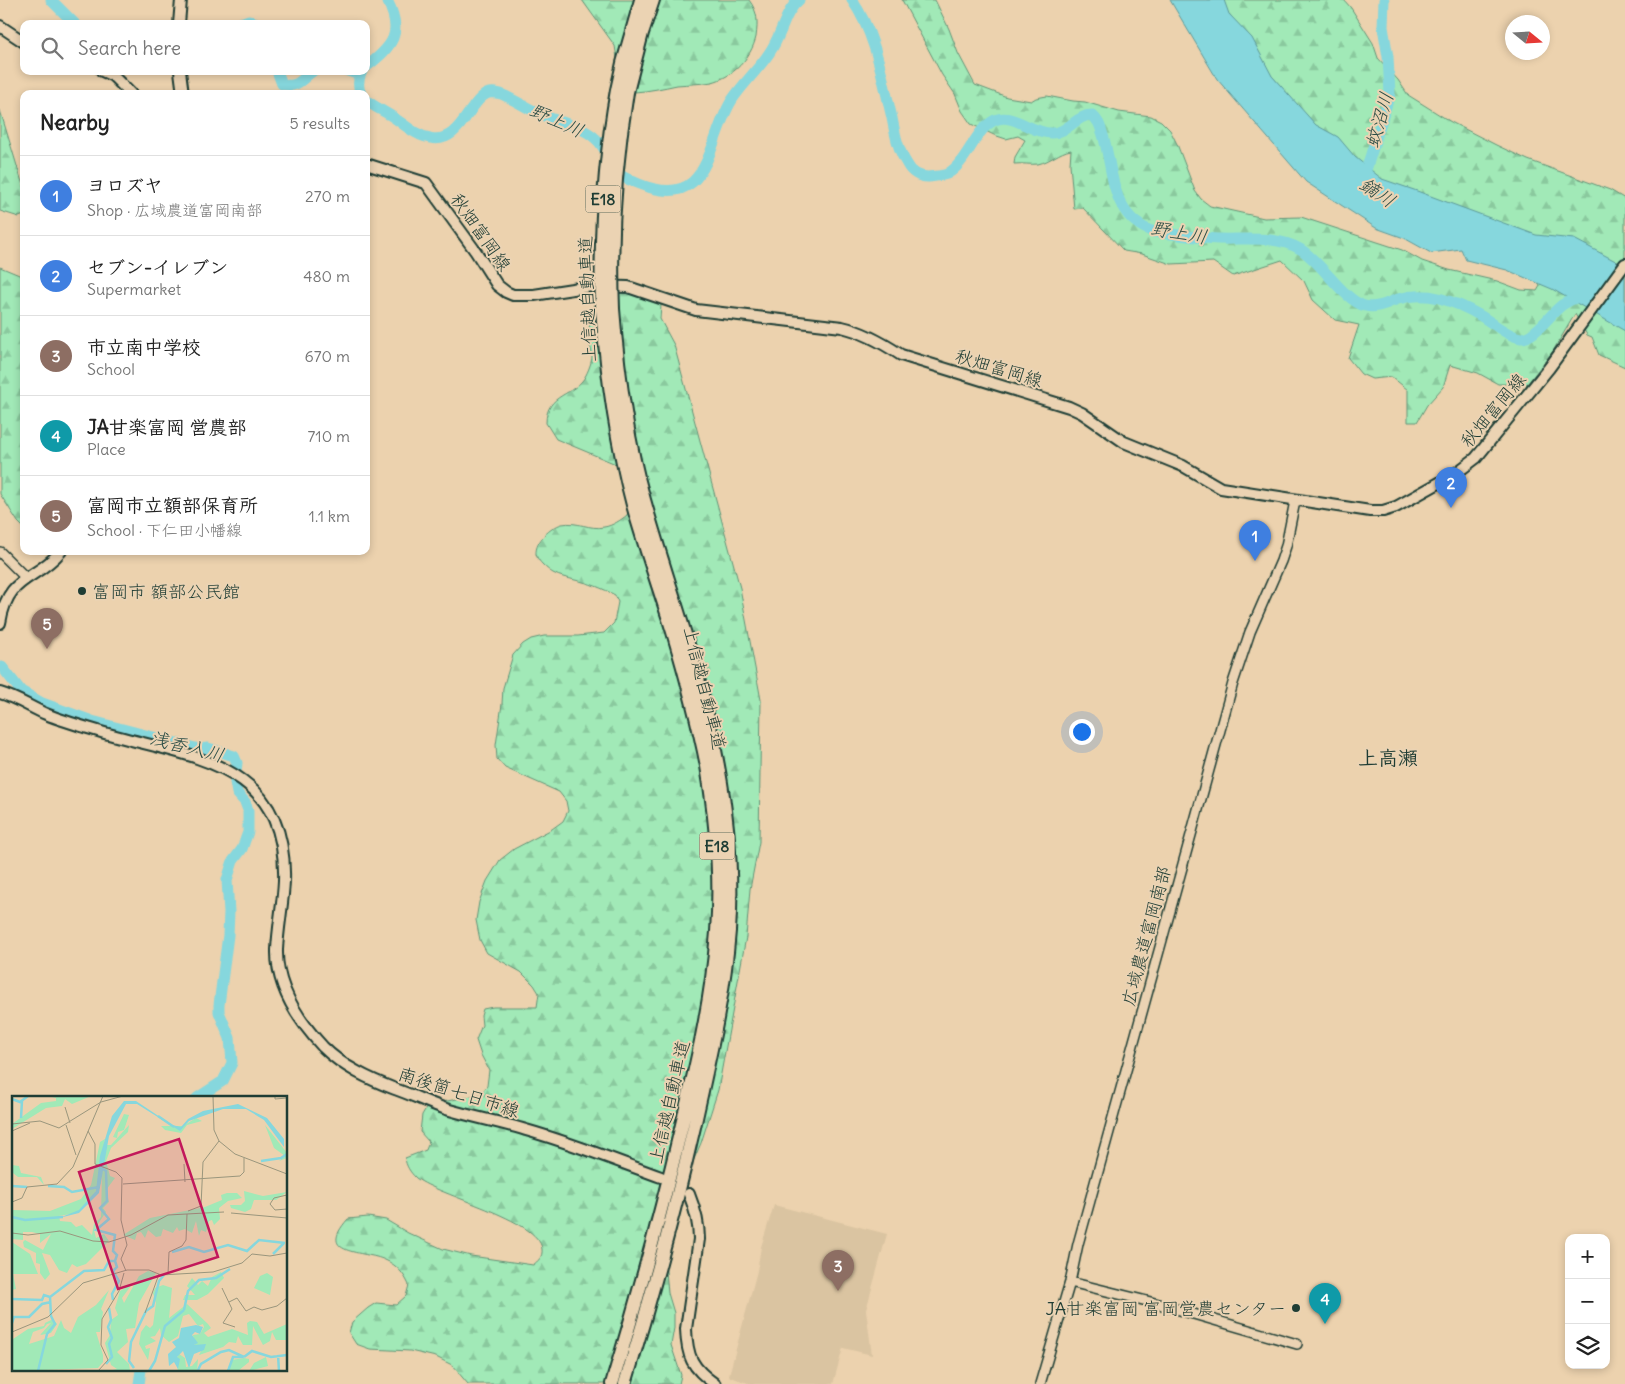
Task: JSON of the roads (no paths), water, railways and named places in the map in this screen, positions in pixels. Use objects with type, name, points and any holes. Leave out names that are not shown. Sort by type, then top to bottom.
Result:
[{"type":"highway","name":"上信越自動車道","points":[[622,91],[623,63],[641,0]]},
{"type":"highway","name":"上信越自動車道","points":[[612,1384],[652,1245],[700,1045],[714,966],[719,895],[713,810],[699,727],[673,631],[633,506],[610,388],[603,202],[607,156],[622,91],[653,0]]},
{"type":"highway","name":"上信越自動車道","points":[[608,309],[634,460],[710,724],[724,808],[730,894],[725,969],[699,1104],[665,1244],[625,1384]]},
{"type":"main road","points":[[179,20],[180,0]]},
{"type":"main road","points":[[0,26],[20,39]]},
{"type":"main road","points":[[111,75],[127,90]]},
{"type":"main road","points":[[180,75],[182,90]]},
{"type":"main road","name":"秋畑富岡線","points":[[370,165],[426,183],[476,252],[497,285],[513,295],[534,295],[585,286],[628,287],[696,310],[854,330],[882,343],[901,355],[1076,410],[1124,442],[1183,466],[1221,488],[1295,501],[1370,511],[1383,511],[1396,507],[1455,474],[1476,458],[1549,368],[1625,264]]},
{"type":"main road","points":[[0,624],[4,604],[16,586],[57,555]]},
{"type":"main road","name":"南後箇七日市線","points":[[0,693],[14,697],[50,716],[100,732],[194,756],[215,764],[231,772],[260,796],[275,823],[284,862],[277,953],[282,983],[287,997],[298,1016],[326,1050],[340,1062],[366,1076],[433,1104],[528,1130],[661,1177]]},
{"type":"main road","points":[[688,1194],[696,1213],[699,1239],[686,1329],[687,1344],[695,1367],[715,1384]]},
{"type":"street","name":"広域農道富岡南部","points":[[1040,1384],[1070,1282],[1083,1226],[1233,683],[1250,632],[1282,561],[1295,501]]},
{"type":"street","points":[[0,552],[26,578]]},
{"type":"street","points":[[1070,1282],[1159,1304],[1296,1344]]},
{"type":"water","name":"鏑川","points":[[1170,0],[1224,0],[1229,14],[1252,38],[1272,76],[1316,125],[1338,137],[1355,157],[1382,179],[1536,235],[1574,239],[1625,266],[1625,331],[1552,289],[1507,270],[1466,260],[1461,249],[1431,253],[1404,238],[1376,228],[1306,182],[1217,79]]},
{"type":"waterway","points":[[51,0],[71,20]]},
{"type":"waterway","name":"野上川","points":[[370,63],[383,52],[393,38],[395,21],[387,0]]},
{"type":"waterway","name":"野上川","points":[[370,103],[420,135],[430,138],[441,138],[449,135],[457,128],[482,97],[489,93],[501,94],[539,114],[578,128],[590,135],[600,143],[622,176],[639,184],[663,190],[681,189],[694,181],[703,168],[732,100],[768,55],[789,13],[799,0]]},
{"type":"waterway","name":"野上川","points":[[852,0],[873,42],[899,148],[909,167],[918,175],[928,177],[947,174],[961,161],[983,129],[998,119],[1011,119],[1038,131],[1052,133],[1063,130],[1081,118],[1092,115],[1098,122],[1102,132],[1112,178],[1121,204],[1129,216],[1140,225],[1154,232],[1210,238],[1260,239],[1281,242],[1308,254],[1340,289],[1357,303],[1369,307],[1414,296],[1439,298],[1466,308],[1505,332],[1521,338],[1537,330],[1562,305],[1586,295]]},
{"type":"waterway","name":"蚊沼川","points":[[1361,179],[1366,170],[1390,94],[1388,57],[1383,27],[1384,0]]},
{"type":"waterway","points":[[279,75],[282,84],[287,85],[296,84],[308,75]]},
{"type":"waterway","name":"野上川","points":[[360,90],[358,82],[361,75]]},
{"type":"waterway","name":"浅香入川","points":[[2,667],[21,691],[42,703],[92,721],[199,749],[208,748],[234,756],[237,763],[235,782],[237,793],[245,802],[248,810],[248,832],[242,849],[233,861],[227,880],[228,935],[219,1012],[230,1038],[232,1063],[223,1081],[200,1096]]},
{"type":"waterway","name":"浅香入川","points":[[139,1384],[141,1372]]},
{"type":"place","name":"セブン-イレブン","points":[[1451,508]]},
{"type":"place","name":"ヨロズヤ","points":[[1255,561]]},
{"type":"place","name":"富岡市 額部公民館","points":[[82,591]]},
{"type":"place","name":"富岡市立額部保育所","points":[[47,649]]},
{"type":"place","name":"市立南中学校","points":[[838,1291]]},
{"type":"place","name":"JA甘楽富岡 富岡営農センター","points":[[1296,1308]]},
{"type":"place","name":"JA甘楽富岡 営農部","points":[[1325,1324]]},
{"type":"district","name":"上高瀬","points":[[1388,757]]}]
